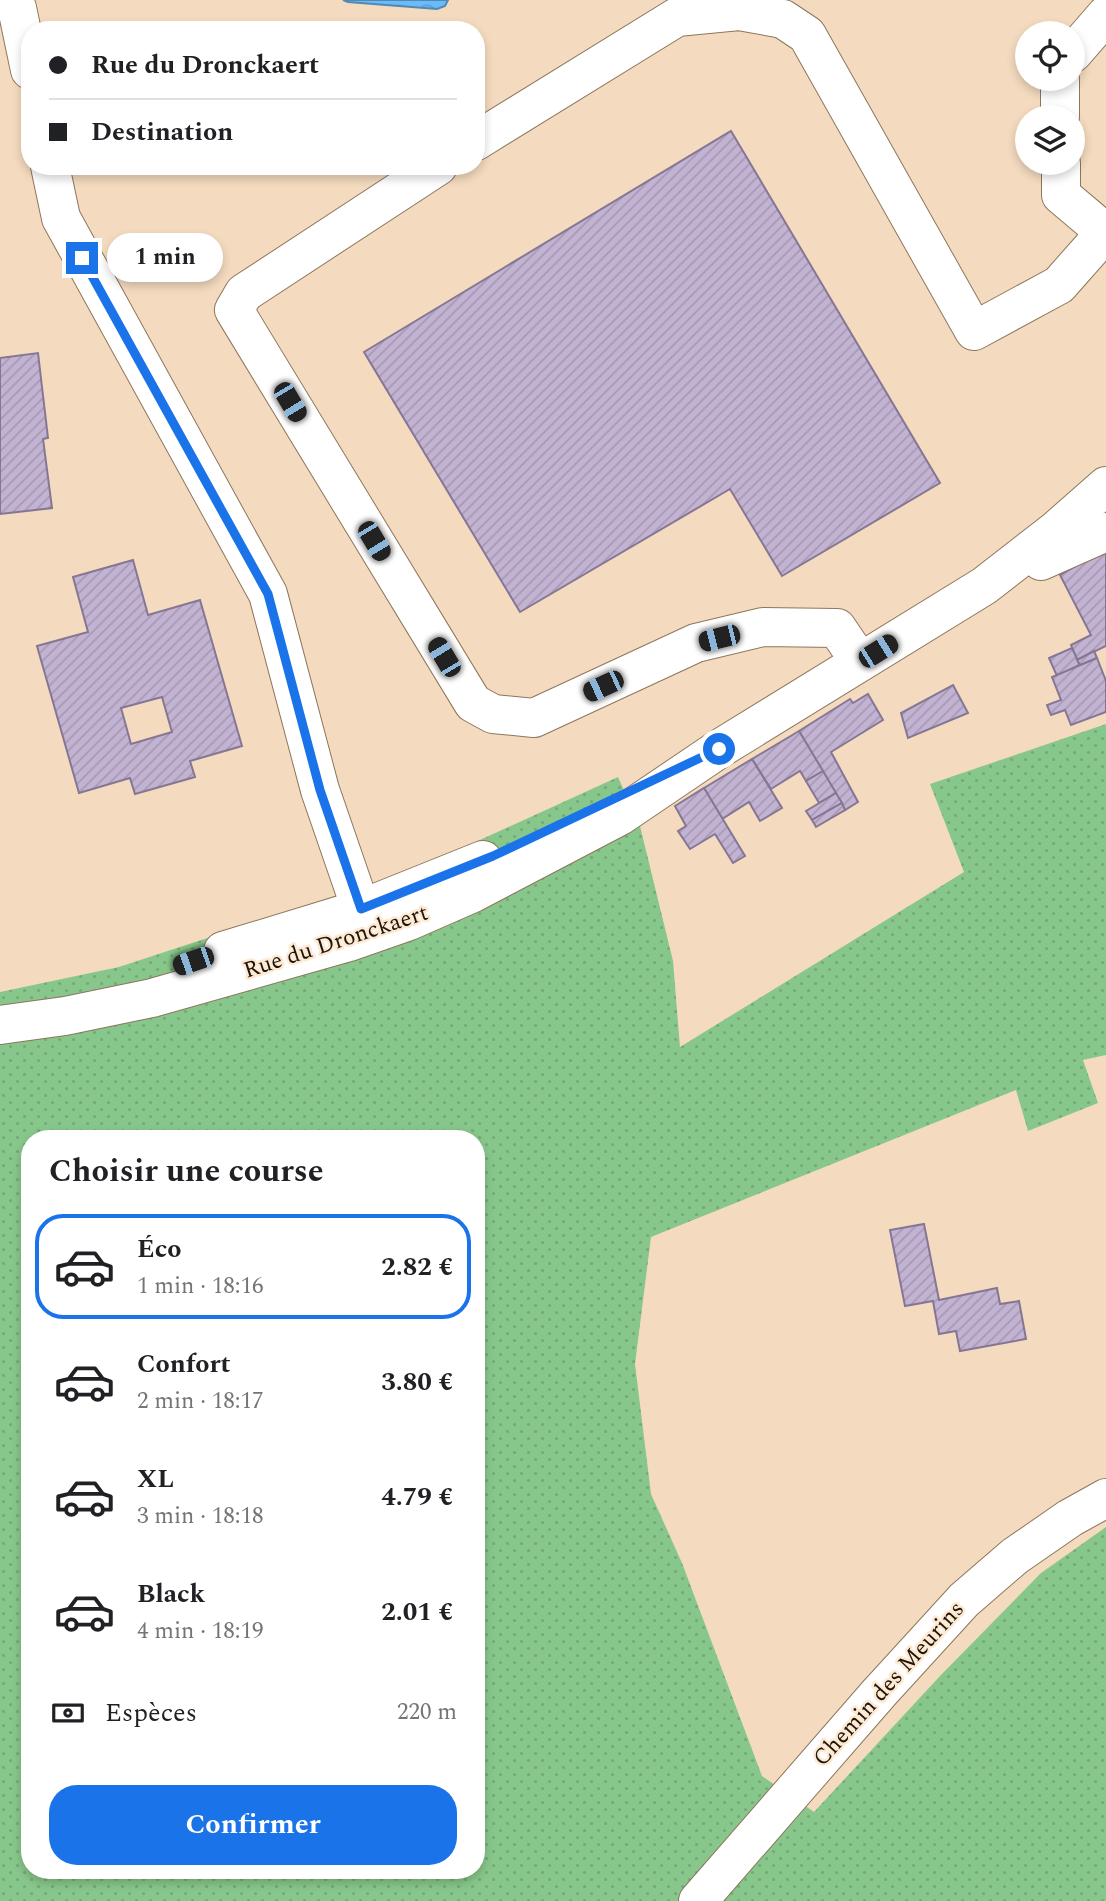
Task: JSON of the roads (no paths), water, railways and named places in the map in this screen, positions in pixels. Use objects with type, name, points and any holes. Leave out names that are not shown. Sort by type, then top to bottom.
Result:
[{"type":"main road","points":[[17,8],[21,27]]},
{"type":"main road","points":[[485,135],[677,17],[739,11],[783,19],[807,35],[974,331],[1059,285],[1106,233],[1061,195],[1061,175]]},
{"type":"main road","points":[[1085,39],[1106,15]]},
{"type":"main road","points":[[52,175],[61,218],[268,594],[320,790],[361,909]]},
{"type":"main road","points":[[424,175],[244,293],[234,310],[473,703],[493,714],[534,718],[696,643],[763,627],[838,628],[860,662]]},
{"type":"main road","points":[[984,586],[1056,530],[1106,486]]},
{"type":"main road","points":[[984,586],[1106,532]]},
{"type":"main road","name":"Rue du Dronckaert","points":[[0,1022],[65,1016],[152,998],[384,931],[473,893],[610,822],[719,749],[984,586]]},
{"type":"main road","name":"Rue du Dronckaert","points":[[0,1022],[361,909],[493,856],[719,749]]},
{"type":"main road","name":"Chemin des Meurins","points":[[698,1901],[878,1693],[964,1600],[1015,1556],[1106,1497]]},
{"type":"water","points":[[343,0],[448,0],[445,6],[437,9]]}]
